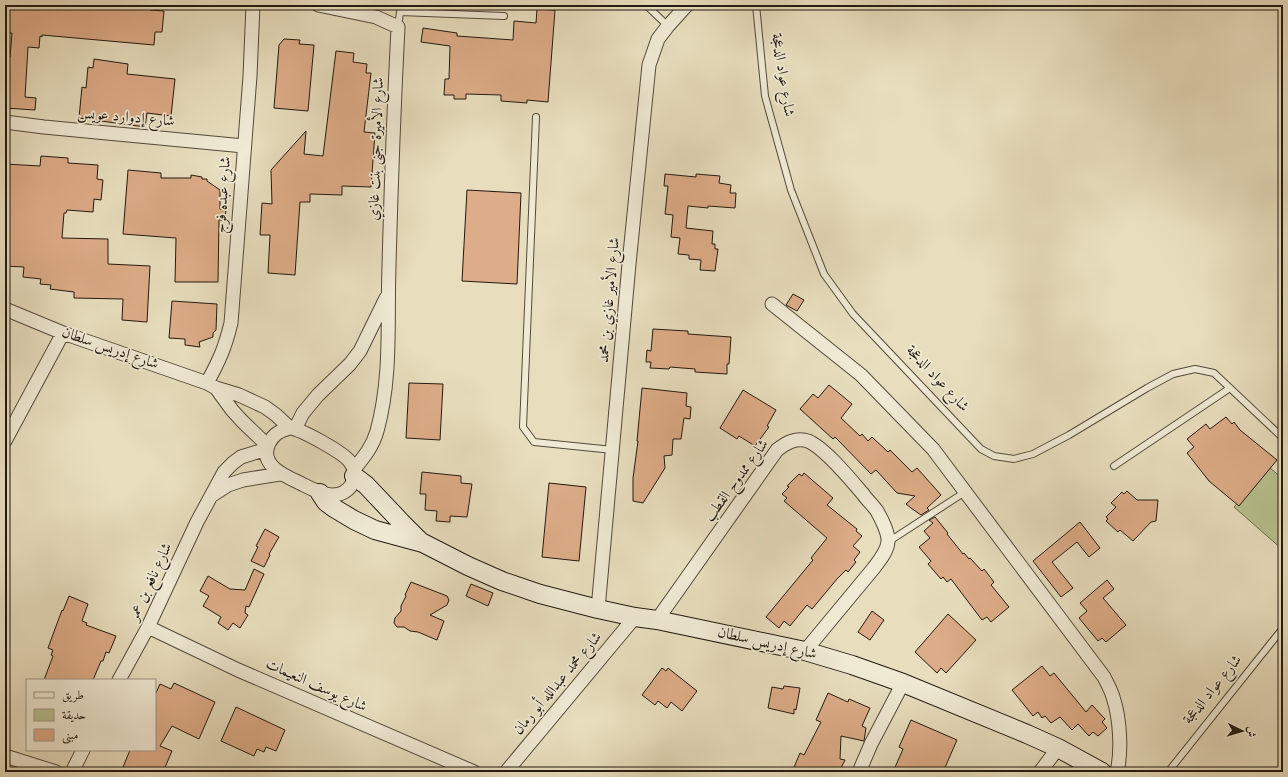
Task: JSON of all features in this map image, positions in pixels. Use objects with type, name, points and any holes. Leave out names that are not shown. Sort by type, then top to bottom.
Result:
[{"type":"street","name":"شارع عبده فرج","points":[[211,386],[231,323],[250,76],[253,5]]},
{"type":"street","points":[[318,5],[376,17],[398,27]]},
{"type":"street","name":"شارع الأمير غازي بن محمد","points":[[598,609],[629,264],[649,65],[658,39],[687,5]]},
{"type":"street","name":"شارع الأميرة جنى بنت غازي","points":[[320,493],[331,495],[343,494],[350,487],[354,472],[370,449],[377,433],[383,406],[388,363],[388,295],[398,27]]},
{"type":"street","name":"شارع إدوارد عويس","points":[[5,122],[244,146]]},
{"type":"street","name":"شارع الأميرة جنى بنت غازي","points":[[292,428],[318,395],[350,364],[360,351],[388,295]]},
{"type":"street","points":[[772,304],[861,375],[933,449],[1104,677],[1113,697],[1119,724],[1117,772]]},
{"type":"street","name":"شارع إدريس سلطان","points":[[5,309],[63,333],[239,395],[265,407],[292,428],[305,433],[341,454],[350,462],[354,472],[423,543]]},
{"type":"street","points":[[5,441],[63,333]]},
{"type":"street","points":[[211,386],[267,447]]},
{"type":"street","points":[[292,428],[280,430],[272,437],[267,447],[268,460],[280,474],[320,493]]},
{"type":"street","name":"شارع ممدوح القطب","points":[[657,620],[777,450],[787,442],[797,440],[808,442],[822,451],[876,510],[885,530],[888,542]]},
{"type":"street","name":"شارع نافع بن عمر","points":[[120,679],[148,627],[210,497],[224,472],[242,457],[267,447]]},
{"type":"street","points":[[210,497],[228,485],[243,480],[280,474]]},
{"type":"street","name":"شارع إدريس سلطان","points":[[320,493],[326,502],[354,520],[375,530],[423,543],[468,566],[502,581],[540,594],[635,618],[657,620],[805,650],[903,683],[974,712],[1058,748],[1102,772]]},
{"type":"street","points":[[805,650],[883,556],[888,542]]},
{"type":"street","name":"شارع محمد عبدالله أبو رمان","points":[[506,772],[635,618]]},
{"type":"street","name":"شارع يوسف النعيمات","points":[[148,627],[238,670],[474,772]]},
{"type":"street","points":[[859,772],[870,744],[903,683]]},
{"type":"street","points":[[1040,772],[1058,748]]},
{"type":"street","points":[[72,772],[82,751]]},
{"type":"street","points":[[5,756],[56,772]]},
{"type":"lane","points":[[646,5],[668,26]]},
{"type":"lane","points":[[654,12],[655,5]]},
{"type":"lane","name":"شارع عواد الدعجة","points":[[756,5],[766,96],[791,190],[824,274],[853,314],[981,449],[994,456],[1014,459],[1033,454],[1069,435],[1173,374],[1195,369],[1214,373],[1283,438]]},
{"type":"lane","name":"شارع الأميرة جنى بنت غازي","points":[[398,27],[400,8]]},
{"type":"lane","points":[[400,8],[504,16]]},
{"type":"lane","points":[[536,117],[523,427],[534,442],[613,450]]},
{"type":"lane","points":[[1114,466],[1230,388]]},
{"type":"lane","points":[[888,542],[965,492]]},
{"type":"lane","name":"شارع عواد الدعجة","points":[[1168,772],[1283,628]]},
{"type":"green space","points":[[1269,467],[1283,479],[1283,550],[1234,507]]},
{"type":"building","points":[[5,5],[150,5],[150,10],[164,11],[162,32],[155,32],[154,45],[42,35],[42,37],[40,36],[39,48],[28,47],[25,97],[36,98],[35,110],[5,108],[5,57],[10,57],[12,33],[5,33]]},
{"type":"building","points":[[537,9],[555,10],[548,102],[527,100],[527,103],[501,101],[501,95],[466,94],[466,99],[454,99],[454,95],[444,95],[445,79],[449,79],[450,46],[421,42],[423,28],[457,33],[457,36],[513,40],[514,21],[536,23]]},
{"type":"building","points":[[284,39],[300,40],[299,44],[314,45],[308,111],[274,108],[279,45]]},
{"type":"building","points":[[336,51],[354,53],[353,62],[367,64],[366,73],[371,73],[364,132],[375,133],[371,187],[342,186],[342,195],[310,194],[310,202],[300,202],[295,275],[268,273],[270,235],[260,235],[262,203],[272,204],[271,170],[306,131],[304,154],[323,156]]},
{"type":"building","points":[[94,59],[128,64],[127,74],[175,79],[171,116],[147,113],[145,127],[79,118],[82,87],[86,88],[88,67],[93,68]]},
{"type":"building","points":[[41,156],[68,158],[68,163],[98,165],[97,179],[103,180],[101,200],[94,199],[93,212],[67,210],[66,213],[64,213],[62,238],[108,239],[108,264],[150,266],[147,322],[122,320],[123,299],[74,298],[74,292],[50,289],[51,285],[40,284],[41,279],[23,277],[24,267],[5,266],[5,164],[40,166]]},
{"type":"building","points":[[128,170],[161,173],[161,178],[191,178],[191,175],[202,177],[202,179],[207,179],[207,181],[220,190],[220,209],[226,209],[225,220],[219,220],[218,282],[175,282],[176,238],[123,234]]},
{"type":"building","points":[[665,174],[696,177],[696,174],[720,176],[719,183],[731,185],[730,193],[736,193],[735,208],[688,206],[686,228],[713,231],[712,244],[715,244],[715,249],[718,249],[715,271],[700,270],[701,260],[689,259],[689,255],[678,254],[680,238],[671,237],[673,215],[665,214],[668,186],[664,186]]},
{"type":"building","points":[[467,190],[521,193],[517,284],[462,281]]},
{"type":"building","points":[[793,294],[804,300],[797,311],[786,305]]},
{"type":"building","points":[[172,301],[217,304],[216,330],[213,333],[213,337],[199,342],[200,347],[185,345],[185,339],[169,338]]},
{"type":"building","points":[[653,329],[688,331],[688,334],[731,337],[727,374],[695,372],[695,369],[670,367],[669,369],[650,368],[651,362],[646,362],[647,350],[651,351]]},
{"type":"building","points":[[409,383],[443,384],[440,440],[406,438]]},
{"type":"building","points":[[829,385],[852,404],[841,418],[860,436],[862,434],[868,441],[872,437],[888,452],[890,450],[912,472],[917,468],[941,495],[927,508],[929,510],[921,515],[911,508],[906,504],[915,496],[897,493],[876,470],[871,474],[835,437],[833,439],[800,409],[813,394],[818,398]]},
{"type":"building","points":[[642,388],[687,393],[686,406],[691,407],[690,419],[684,418],[681,439],[673,439],[672,455],[664,456],[665,468],[643,503],[633,501],[633,478],[638,441]]},
{"type":"building","points":[[743,390],[776,410],[767,426],[769,427],[755,446],[739,436],[737,439],[720,428]]},
{"type":"building","points":[[1226,417],[1232,424],[1234,422],[1240,430],[1277,460],[1239,506],[1209,481],[1187,453],[1194,447],[1187,439],[1206,424],[1210,429]]},
{"type":"building","points":[[422,472],[461,476],[461,483],[472,484],[467,517],[450,516],[450,522],[436,521],[437,511],[425,510],[426,494],[420,494]]},
{"type":"building","points":[[804,473],[833,498],[827,505],[857,529],[856,531],[862,536],[853,546],[860,552],[854,560],[856,562],[848,572],[846,570],[837,579],[812,609],[807,605],[790,626],[784,621],[779,628],[766,617],[813,560],[811,558],[827,538],[784,501],[787,498],[782,494],[789,487],[787,486],[799,474],[802,476]]},
{"type":"building","points":[[549,483],[586,487],[579,561],[542,557]]},
{"type":"building","points":[[1127,491],[1137,500],[1158,500],[1156,521],[1151,522],[1133,541],[1120,530],[1118,532],[1106,521],[1108,519],[1106,517],[1116,507],[1111,503],[1122,492],[1124,494]]},
{"type":"building","points":[[935,517],[963,554],[964,553],[969,559],[970,558],[982,571],[984,569],[994,582],[991,585],[1009,607],[991,622],[987,617],[982,620],[951,579],[947,582],[943,577],[941,579],[928,564],[931,561],[919,547],[930,538],[924,531],[933,523],[929,520]]},
{"type":"building","points":[[1080,522],[1100,548],[1089,557],[1077,542],[1052,562],[1073,588],[1061,597],[1033,561]]},
{"type":"building","points":[[265,529],[279,537],[269,554],[270,555],[264,567],[251,561],[258,547],[256,546]]},
{"type":"building","points":[[254,569],[264,574],[249,607],[246,606],[245,613],[248,615],[240,628],[233,623],[228,630],[218,623],[221,617],[203,606],[209,596],[200,591],[208,576],[230,589],[245,590]]},
{"type":"building","points":[[1107,580],[1114,589],[1103,598],[1126,625],[1106,642],[1102,638],[1098,641],[1079,618],[1087,611],[1080,603]]},
{"type":"building","points":[[411,582],[447,596],[449,600],[447,605],[430,615],[444,621],[437,640],[418,632],[410,631],[404,627],[397,627],[394,623],[395,618],[401,611],[401,606]]},
{"type":"building","points":[[471,584],[493,593],[488,606],[466,596]]},
{"type":"building","points":[[69,596],[88,604],[82,621],[87,623],[86,625],[116,636],[109,653],[106,652],[93,679],[44,679],[53,656],[51,655],[53,650],[48,648],[62,610],[63,611]]},
{"type":"building","points":[[872,611],[884,620],[870,640],[858,632]]},
{"type":"building","points":[[948,614],[976,640],[946,673],[941,668],[937,673],[915,652]]},
{"type":"building","points":[[1042,666],[1050,676],[1054,673],[1086,712],[1092,705],[1105,719],[1102,722],[1107,728],[1098,736],[1093,732],[1089,736],[1078,724],[1072,730],[1060,717],[1051,723],[1045,716],[1042,718],[1038,712],[1033,716],[1012,690]]},
{"type":"building","points":[[662,668],[666,671],[668,668],[697,691],[682,711],[671,702],[667,708],[658,701],[655,705],[642,695]]},
{"type":"building","points":[[174,683],[215,702],[199,739],[172,726],[160,746],[172,751],[163,772],[121,772],[130,751],[156,751],[156,693],[160,684],[171,689]]},
{"type":"building","points":[[784,686],[800,688],[794,714],[768,708],[772,687],[783,689]]},
{"type":"building","points":[[828,693],[848,702],[849,699],[870,708],[862,726],[866,728],[864,741],[841,736],[840,759],[845,760],[839,772],[792,772],[800,753],[804,755],[821,722],[816,720]]},
{"type":"building","points":[[236,707],[285,730],[276,751],[266,747],[264,752],[257,749],[254,756],[221,741]]},
{"type":"building","points":[[911,720],[957,740],[943,772],[893,772],[903,749],[899,747]]}]
